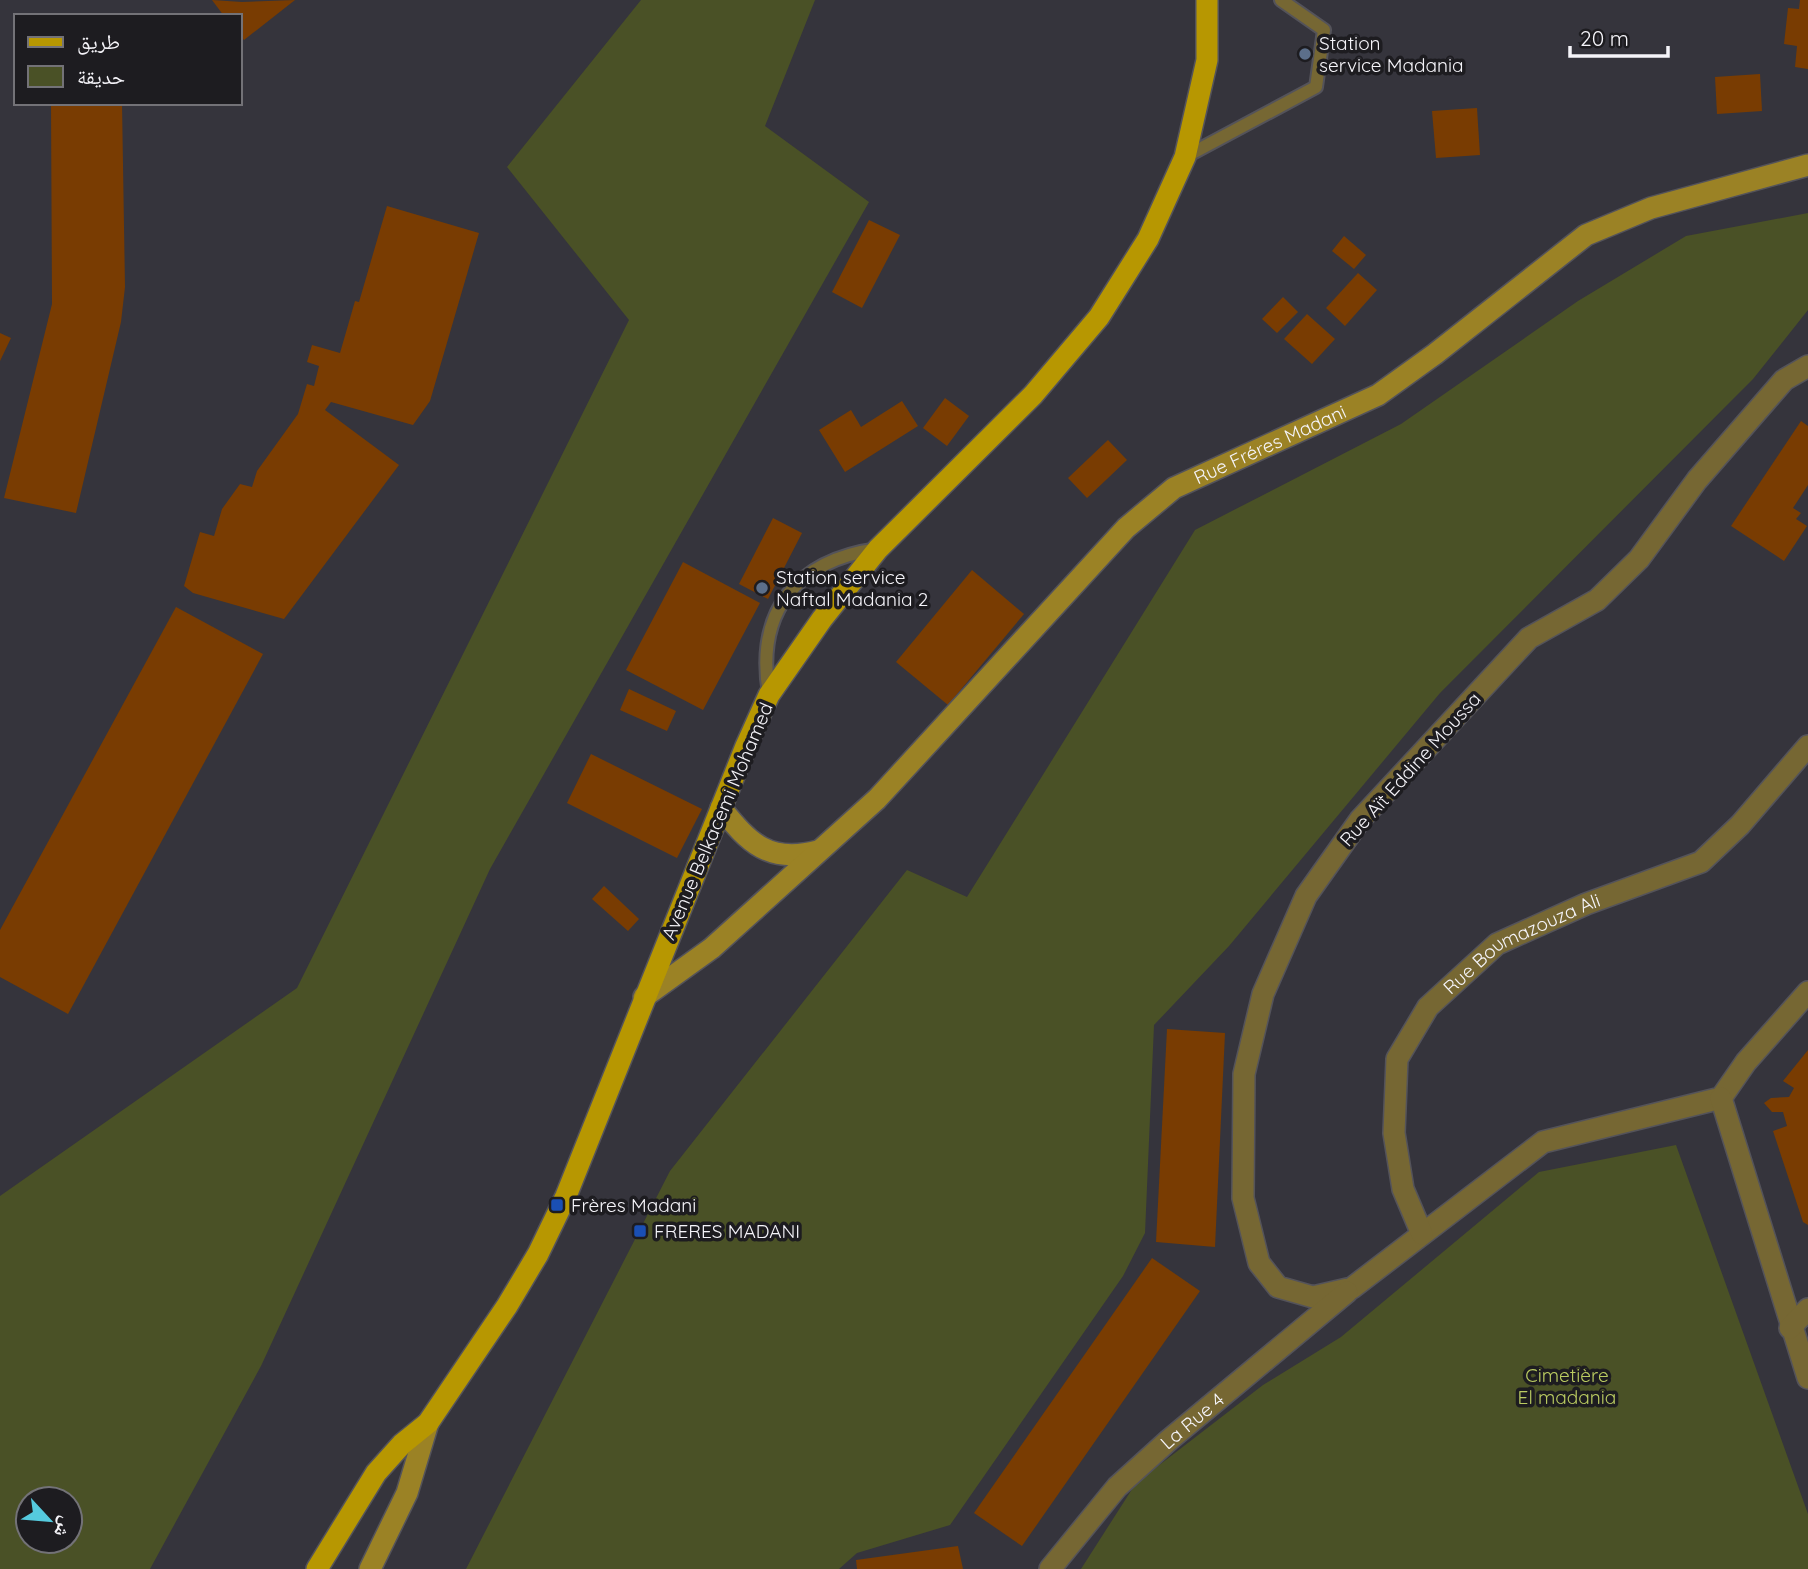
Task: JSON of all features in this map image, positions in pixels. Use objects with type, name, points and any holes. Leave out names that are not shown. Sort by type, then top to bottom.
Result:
[{"type":"main road","name":"Avenue Belkacemi Mohamed","points":[[317,1569],[376,1473],[402,1444],[428,1423],[507,1306],[538,1254],[566,1196],[644,997],[769,695],[822,619],[878,549],[1033,395],[1099,317],[1148,239],[1185,157],[1207,60],[1207,0]]},
{"type":"street","name":"Rue Fréres Madani","points":[[644,997],[712,948],[877,799],[1126,528],[1174,488],[1378,395],[1435,355],[1586,235],[1651,208],[1808,165]]},
{"type":"street","name":"Rue Aït Eddine Moussa","points":[[1721,1098],[1543,1142],[1352,1288],[1313,1297],[1278,1287],[1259,1263],[1243,1198],[1244,1074],[1263,994],[1306,896],[1360,820],[1529,638],[1597,600],[1614,584],[1639,559],[1696,480],[1784,380],[1808,366]]},
{"type":"street","name":"Rue Boumazouza Ali","points":[[1422,1234],[1403,1189],[1394,1133],[1397,1059],[1428,1007],[1497,944],[1586,904],[1701,862],[1741,825],[1808,746]]},
{"type":"street","points":[[721,808],[746,837],[772,853],[802,855],[818,851]]},
{"type":"street","points":[[1808,992],[1746,1062],[1721,1098],[1790,1328],[1808,1378]]},
{"type":"street","name":"La Rue 4","points":[[1049,1569],[1117,1487],[1169,1440],[1352,1288]]},
{"type":"street","points":[[1790,1328],[1808,1309]]},
{"type":"street","points":[[370,1569],[407,1493],[428,1423]]},
{"type":"lane","points":[[1185,157],[1316,88],[1324,30],[1281,0]]},
{"type":"lane","points":[[769,695],[764,666],[766,646],[779,607],[797,583],[821,565],[849,553],[878,549]]},
{"type":"green space","points":[[641,0],[815,0],[765,126],[869,202],[490,869],[261,1366],[150,1569],[0,1569],[0,1196],[297,988],[629,320],[507,167]]},
{"type":"green space","points":[[1808,213],[1808,310],[1753,379],[1440,693],[1229,946],[1154,1025],[1145,1233],[1123,1276],[950,1525],[857,1553],[839,1569],[466,1569],[670,1171],[907,870],[967,897],[1195,530],[1401,424],[1578,301],[1686,236]]},
{"type":"green space","name":"Cimetière El madania","points":[[1676,1145],[1808,1514],[1808,1569],[1081,1569],[1136,1483],[1263,1385],[1341,1337],[1539,1172]]},
{"type":"building","points":[[212,0],[295,0],[244,40],[242,14],[222,14]]},
{"type":"building","points":[[1800,0],[1808,0],[1808,69],[1795,67],[1797,46],[1784,44],[1788,8],[1799,9]]},
{"type":"building","points":[[1760,74],[1762,111],[1717,114],[1715,77]]},
{"type":"building","points":[[51,105],[122,105],[125,287],[121,322],[76,513],[4,498],[52,304]]},
{"type":"building","points":[[1477,108],[1480,155],[1436,158],[1432,111]]},
{"type":"building","points":[[387,206],[479,233],[430,401],[413,425],[331,402],[325,410],[399,465],[284,619],[193,593],[184,586],[200,532],[214,536],[222,509],[240,484],[252,487],[257,471],[298,414],[307,384],[314,386],[319,366],[307,362],[312,345],[340,353],[355,301],[359,302]]},
{"type":"building","points":[[869,220],[900,235],[862,308],[832,292]]},
{"type":"building","points":[[1344,236],[1366,255],[1354,269],[1332,251]]},
{"type":"building","points":[[1358,273],[1377,290],[1345,326],[1326,308]]},
{"type":"building","points":[[1283,297],[1298,312],[1277,333],[1262,319]]},
{"type":"building","points":[[1307,314],[1335,339],[1312,364],[1284,339]]},
{"type":"building","points":[[0,333],[11,338],[0,361]]},
{"type":"building","points":[[945,398],[969,416],[947,446],[923,428]]},
{"type":"building","points":[[902,401],[918,426],[845,472],[819,430],[851,410],[861,427]]},
{"type":"building","points":[[1801,421],[1808,426],[1808,485],[1793,508],[1801,513],[1796,519],[1807,526],[1784,561],[1731,526]]},
{"type":"building","points":[[1108,440],[1127,460],[1087,498],[1068,478]]},
{"type":"building","points":[[773,518],[802,533],[768,599],[739,584]]},
{"type":"building","points":[[683,562],[760,603],[703,710],[626,670]]},
{"type":"building","points":[[972,570],[1024,614],[948,705],[896,662]]},
{"type":"building","points":[[176,607],[263,654],[68,1014],[0,977],[0,930]]},
{"type":"building","points":[[629,689],[676,711],[667,731],[620,710]]},
{"type":"building","points":[[591,754],[702,809],[677,858],[567,803]]},
{"type":"building","points":[[604,886],[639,919],[628,931],[592,899]]},
{"type":"building","points":[[1167,1029],[1225,1033],[1215,1247],[1156,1242]]},
{"type":"building","points":[[1808,1050],[1808,1225],[1803,1222],[1773,1131],[1787,1126],[1783,1112],[1772,1112],[1764,1103],[1771,1098],[1789,1097],[1794,1088],[1783,1081]]},
{"type":"building","points":[[1152,1258],[1200,1291],[1022,1546],[974,1513]]},
{"type":"building","points":[[958,1546],[963,1569],[857,1569],[856,1560]]},
{"type":"place","name":"Station service Madania","points":[[1305,54]]},
{"type":"place","name":"Station service Naftal Madania 2","points":[[762,588]]},
{"type":"place","name":"Frères Madani","points":[[557,1205]]},
{"type":"place","name":"FRERES MADANI","points":[[640,1231]]}]
